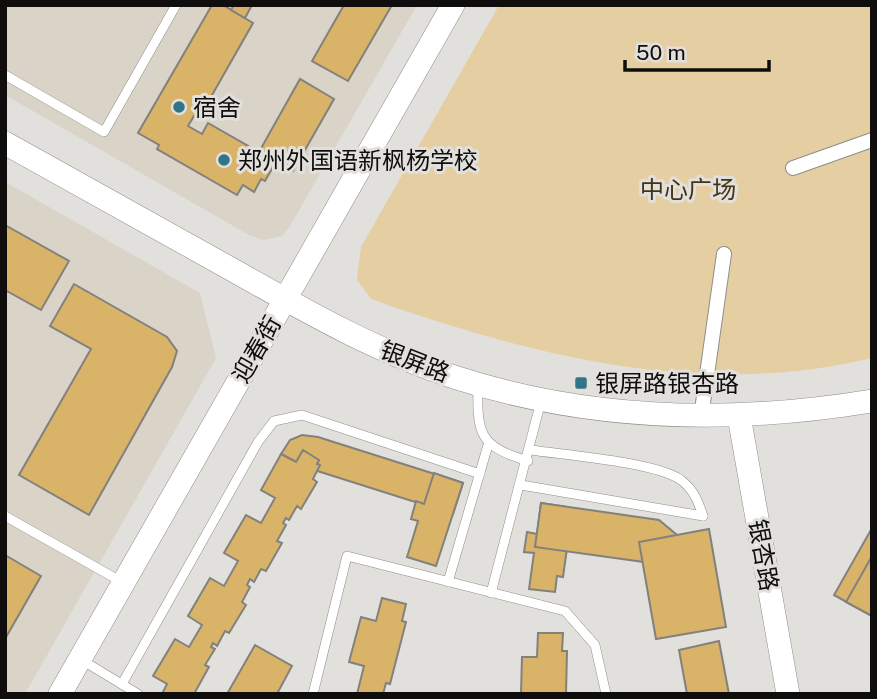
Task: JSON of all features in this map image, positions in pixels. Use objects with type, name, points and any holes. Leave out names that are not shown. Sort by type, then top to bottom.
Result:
[{"type":"street","name":"迎春街","points":[[60,694],[453,5]]},
{"type":"street","points":[[793,168],[872,139]]},
{"type":"street","name":"银屏路","points":[[5,143],[353,337],[478,384],[600,411],[701,417],[739,416],[872,401]]},
{"type":"street","points":[[701,417],[724,254]]},
{"type":"street","name":"银杏路","points":[[739,416],[788,694]]},
{"type":"lane","points":[[5,75],[104,132],[176,5]]},
{"type":"lane","points":[[478,384],[477,422],[488,445],[501,453],[528,461]]},
{"type":"lane","points":[[491,593],[531,450],[542,400]]},
{"type":"lane","points":[[122,684],[258,442],[274,421],[302,415],[480,474]]},
{"type":"lane","points":[[448,582],[488,445]]},
{"type":"lane","points":[[521,485],[703,516],[695,493],[679,478],[658,470],[531,450]]},
{"type":"lane","points":[[5,516],[123,583]]},
{"type":"lane","points":[[313,694],[347,556],[565,611],[595,645],[606,694]]},
{"type":"lane","points":[[80,659],[138,694]]},
{"type":"shaded area","name":"郑州外国语新枫杨学校","points":[[5,5],[417,5],[290,226],[282,236],[264,240],[249,235],[5,95]]},
{"type":"shaded area","points":[[5,182],[200,293],[216,358],[25,694],[5,694]]},
{"type":"green space","name":"中心广场","points":[[499,5],[872,5],[872,358],[808,370],[744,374],[681,372],[618,365],[555,354],[493,338],[371,299],[357,280],[361,247]]},
{"type":"building","name":"宿舍","points":[[212,5],[223,5],[253,23],[199,118],[194,116],[188,126],[202,134],[208,123],[259,152],[300,79],[334,99],[293,171],[276,162],[265,181],[261,179],[254,192],[243,185],[237,195],[157,149],[159,145],[138,133]]},
{"type":"building","points":[[234,5],[252,5],[245,18],[231,10]]},
{"type":"building","points":[[344,5],[392,5],[348,81],[312,61]]},
{"type":"building","points":[[5,225],[69,261],[41,310],[5,290]]},
{"type":"building","points":[[74,284],[167,337],[177,351],[172,367],[89,515],[19,475],[91,349],[50,326]]},
{"type":"building","points":[[302,435],[318,437],[463,483],[453,514],[308,468],[281,454],[290,440]]},
{"type":"building","points":[[303,450],[319,460],[317,464],[320,465],[313,479],[317,482],[301,509],[297,506],[289,520],[286,518],[283,523],[286,525],[277,541],[282,543],[266,571],[261,569],[254,582],[250,579],[247,585],[250,587],[242,602],[246,605],[229,633],[225,631],[217,646],[213,643],[211,647],[215,649],[205,665],[209,667],[194,694],[162,694],[167,684],[153,676],[175,639],[189,647],[202,625],[188,616],[210,578],[224,586],[238,561],[224,553],[246,515],[261,523],[275,498],[261,490],[281,454],[296,462]]},
{"type":"building","points":[[434,473],[463,483],[436,566],[407,557],[418,521],[411,519],[416,501],[424,504]]},
{"type":"building","points":[[541,503],[567,507],[565,526],[570,527],[563,577],[557,576],[555,592],[529,589],[534,553],[524,552],[527,532],[537,534]]},
{"type":"building","points":[[541,503],[659,520],[677,535],[673,566],[535,547]]},
{"type":"building","points":[[872,528],[872,616],[834,595]]},
{"type":"building","points":[[709,529],[726,627],[656,639],[639,542]]},
{"type":"building","points":[[5,555],[41,576],[5,639]]},
{"type":"building","points":[[872,556],[872,616],[846,602]]},
{"type":"building","points":[[382,598],[406,604],[402,621],[406,622],[390,684],[386,683],[383,694],[357,694],[364,666],[349,662],[361,617],[376,621]]},
{"type":"building","points":[[538,633],[563,633],[562,651],[567,651],[566,694],[521,694],[522,657],[537,657]]},
{"type":"building","points":[[719,641],[729,694],[687,694],[679,650]]},
{"type":"building","points":[[255,645],[292,666],[278,692],[280,694],[227,694]]},
{"type":"place","name":"宿舍","points":[[179,107]]},
{"type":"place","name":"郑州外国语新枫杨学校","points":[[224,160]]},
{"type":"place","name":"银屏路银杏路","points":[[581,383]]}]
